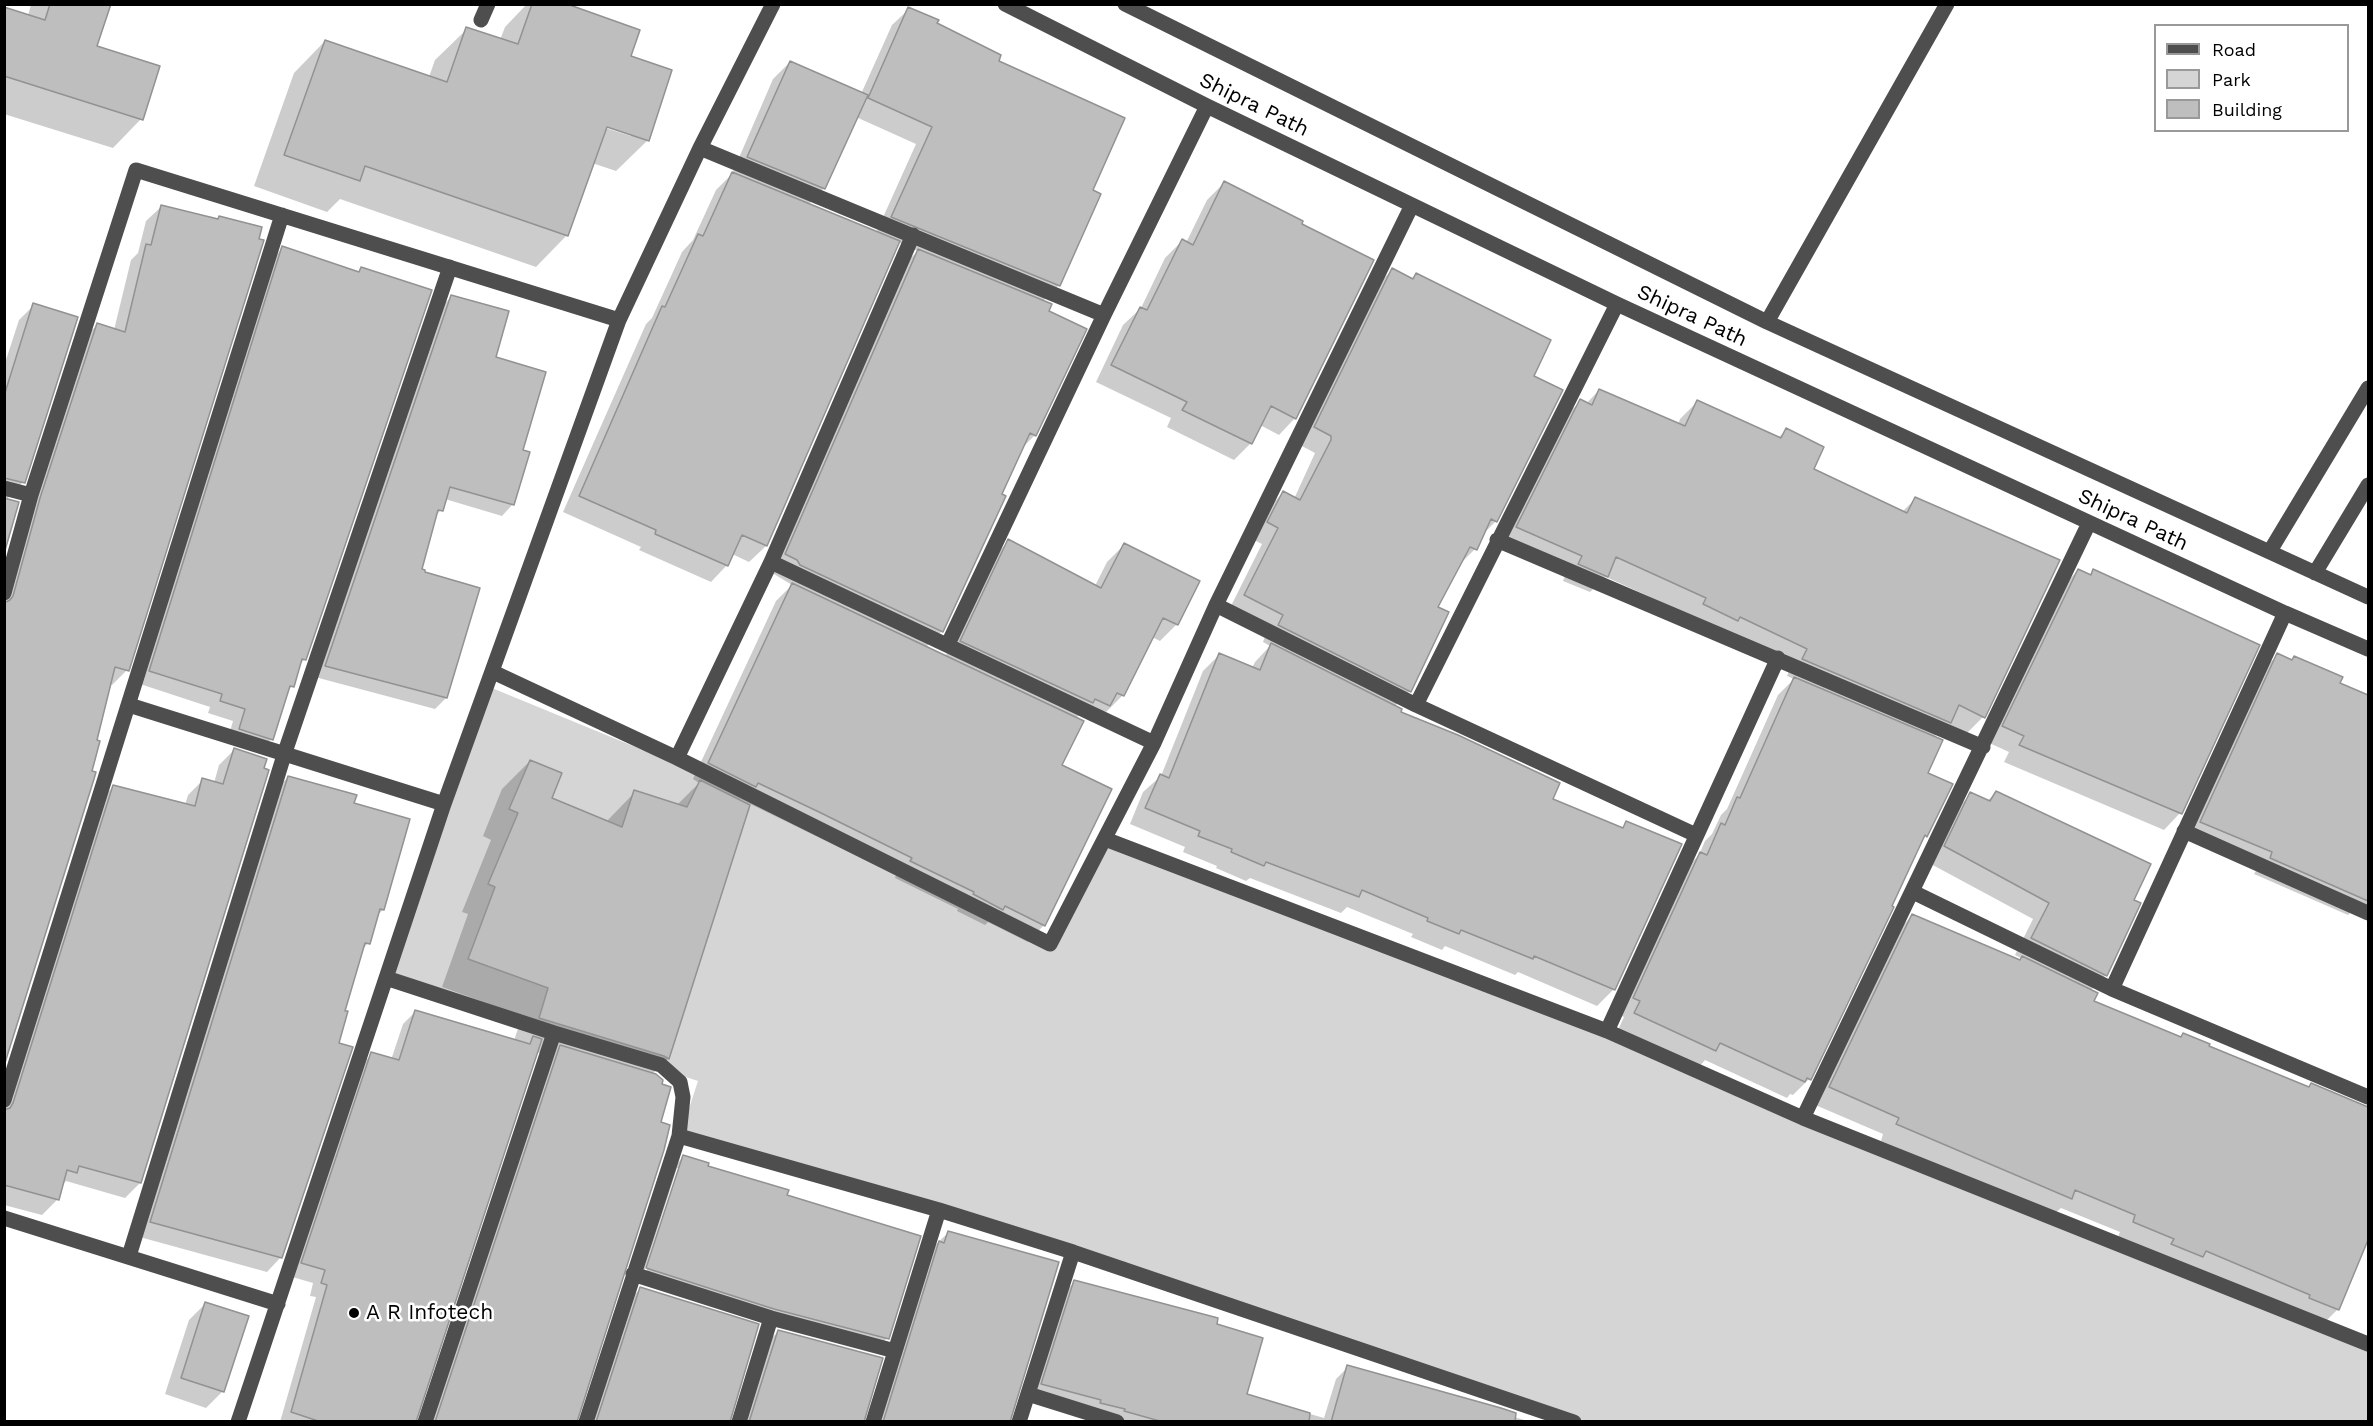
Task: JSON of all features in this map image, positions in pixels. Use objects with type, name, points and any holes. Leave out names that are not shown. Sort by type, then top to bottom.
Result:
[{"type":"street","points":[[481,20],[488,4]]},
{"type":"street","points":[[242,1420],[278,1304],[444,804],[619,320],[700,148],[773,4]]},
{"type":"street","name":"Shipra Path","points":[[1005,4],[1207,106],[1617,304],[2284,613],[2368,649]]},
{"type":"street","name":"Shipra Path","points":[[1125,4],[1767,322],[2368,597]]},
{"type":"street","points":[[1767,322],[1947,4]]},
{"type":"street","points":[[948,644],[1104,315],[1207,106]]},
{"type":"street","points":[[700,148],[1104,315]]},
{"type":"street","points":[[4,593],[31,495],[136,170],[619,320]]},
{"type":"street","points":[[493,672],[677,758],[1050,944],[1154,742],[1216,605],[1412,206]]},
{"type":"street","points":[[4,1100],[282,215]]},
{"type":"street","points":[[677,758],[771,562],[913,235]]},
{"type":"street","points":[[129,1256],[285,752],[450,267]]},
{"type":"street","points":[[1416,705],[1617,304]]},
{"type":"street","points":[[2270,551],[2368,388]]},
{"type":"street","points":[[2315,573],[2368,485]]},
{"type":"street","points":[[4,488],[31,495]]},
{"type":"street","points":[[1803,1118],[2089,523]]},
{"type":"street","points":[[1497,540],[1983,747]]},
{"type":"street","points":[[771,562],[1154,742]]},
{"type":"street","points":[[1216,605],[1416,705],[1696,835]]},
{"type":"street","points":[[2112,989],[2284,613]]},
{"type":"street","points":[[1606,1030],[1778,658]]},
{"type":"street","points":[[129,705],[285,752],[444,804]]},
{"type":"street","points":[[2184,831],[2368,913]]},
{"type":"street","points":[[1105,839],[1606,1030],[1803,1118],[2368,1344]]},
{"type":"street","points":[[1912,892],[2112,989],[2368,1097]]},
{"type":"street","points":[[386,978],[661,1065],[680,1082],[683,1097],[679,1136],[585,1422]]},
{"type":"street","points":[[425,1422],[554,1033]]},
{"type":"street","points":[[679,1136],[939,1210],[1073,1252],[1574,1422]]},
{"type":"street","points":[[873,1422],[939,1210]]},
{"type":"street","points":[[4,1218],[278,1304]]},
{"type":"street","points":[[1019,1422],[1073,1252]]},
{"type":"street","points":[[633,1274],[771,1318],[895,1351]]},
{"type":"street","points":[[740,1422],[771,1318]]},
{"type":"street","points":[[1028,1394],[1118,1422]]},
{"type":"green space","points":[[487,686],[650,753],[1050,944],[1105,839],[1607,1031],[2368,1344],[2368,1421],[1571,1421],[682,1130],[698,1081],[386,978]]},
{"type":"building","points":[[50,4],[111,4],[97,46],[160,66],[143,120],[4,76],[4,7],[45,20]]},
{"type":"building","points":[[532,4],[567,4],[640,30],[631,56],[672,70],[649,141],[607,127],[568,236],[365,166],[360,181],[284,155],[325,40],[447,82],[466,27],[518,44]]},
{"type":"building","points":[[908,7],[939,20],[937,23],[1001,55],[999,61],[1125,118],[1093,190],[1101,194],[1060,286],[891,217],[932,127],[868,98]]},
{"type":"building","points":[[790,61],[868,95],[825,189],[747,157]]},
{"type":"building","points":[[732,172],[900,241],[767,546],[742,535],[728,566],[655,534],[656,530],[579,496],[662,306],[665,307],[698,234],[703,236]]},
{"type":"building","points":[[1224,181],[1374,260],[1296,419],[1271,406],[1252,444],[1182,410],[1187,402],[1111,365],[1140,307],[1147,310],[1182,239],[1193,245]]},
{"type":"building","points":[[161,205],[262,227],[259,239],[264,240],[129,671],[115,667],[97,740],[100,741],[92,771],[96,772],[4,1066],[4,603],[13,596],[40,498],[97,323],[125,332],[146,244],[151,245]]},
{"type":"building","points":[[282,246],[359,272],[361,267],[432,290],[306,660],[302,659],[294,687],[290,686],[273,740],[239,729],[245,709],[220,701],[222,694],[149,671]]},
{"type":"building","points":[[918,249],[1052,304],[1049,311],[1087,329],[1036,436],[1030,433],[1002,494],[1006,496],[943,632],[800,565],[797,560],[785,554]]},
{"type":"building","points":[[1392,268],[1413,279],[1416,273],[1551,340],[1534,376],[1563,390],[1497,522],[1491,519],[1477,550],[1470,547],[1438,607],[1449,612],[1411,692],[1278,625],[1283,615],[1244,595],[1278,528],[1267,522],[1283,491],[1300,500],[1331,440],[1331,436],[1314,427]]},
{"type":"building","points":[[451,295],[509,311],[496,357],[546,372],[523,450],[530,452],[514,505],[450,487],[443,511],[438,510],[422,569],[425,572],[480,588],[447,698],[325,666]]},
{"type":"building","points":[[33,303],[78,317],[25,483],[4,478],[4,396]]},
{"type":"building","points":[[1599,389],[1685,426],[1697,400],[1781,438],[1786,428],[1824,447],[1814,469],[1907,513],[1915,497],[2060,560],[1985,718],[1959,705],[1951,723],[1802,659],[1807,649],[1740,617],[1738,621],[1703,604],[1706,598],[1616,557],[1608,577],[1578,564],[1582,556],[1516,527],[1580,399],[1592,405]]},
{"type":"building","points":[[4,498],[19,502],[4,554]]},
{"type":"building","points":[[1008,539],[1101,588],[1124,543],[1200,581],[1178,625],[1163,618],[1124,696],[1117,693],[1110,706],[1095,699],[1093,703],[960,641]]},
{"type":"building","points":[[2078,569],[2091,575],[2093,569],[2260,645],[2182,814],[2019,745],[2024,736],[2002,726]]},
{"type":"building","points":[[792,583],[1084,721],[1062,765],[1112,789],[1045,926],[1005,906],[1003,910],[973,894],[974,892],[910,861],[912,858],[819,812],[758,783],[756,787],[708,763]]},
{"type":"building","points":[[1271,643],[1402,709],[1401,712],[1458,735],[1560,783],[1553,799],[1623,828],[1626,821],[1682,844],[1615,990],[1534,956],[1533,959],[1461,930],[1459,934],[1362,890],[1359,897],[1266,862],[1264,866],[1231,852],[1232,849],[1198,836],[1200,831],[1145,808],[1160,774],[1169,778],[1219,653],[1260,670]]},
{"type":"building","points":[[2277,653],[2292,660],[2294,656],[2343,677],[2340,683],[2368,695],[2368,901],[2270,858],[2272,852],[2200,822]]},
{"type":"building","points":[[1794,677],[1943,740],[1928,773],[1953,784],[1927,837],[1925,835],[1892,906],[1894,907],[1811,1080],[1807,1078],[1805,1082],[1720,1043],[1716,1051],[1634,1013],[1640,1001],[1633,998],[1700,852],[1707,855],[1721,823],[1725,825],[1737,797],[1740,798]]},
{"type":"building","points":[[234,748],[267,759],[264,768],[269,770],[141,1183],[79,1166],[77,1173],[67,1170],[59,1200],[4,1185],[4,1110],[10,1108],[13,1103],[113,785],[195,806],[202,778],[223,784]]},
{"type":"building","points":[[530,760],[562,773],[552,798],[622,827],[634,790],[687,807],[700,780],[750,805],[669,1059],[539,1018],[548,988],[468,959],[495,887],[488,884],[518,813],[509,809]]},
{"type":"building","points":[[288,776],[357,795],[354,803],[410,819],[384,910],[380,909],[370,944],[365,943],[345,1011],[348,1011],[339,1043],[353,1047],[282,1258],[150,1222]]},
{"type":"building","points":[[1996,791],[2151,864],[2134,900],[2141,903],[2107,976],[2031,938],[2049,903],[1944,846],[1970,792],[1990,801]]},
{"type":"building","points":[[1912,914],[2020,960],[2022,956],[2098,993],[2094,1001],[2181,1037],[2183,1033],[2309,1087],[2311,1083],[2368,1107],[2368,1240],[2339,1310],[2309,1298],[2310,1295],[2206,1251],[2203,1257],[2171,1244],[2174,1239],[2133,1222],[2135,1215],[2075,1190],[2072,1199],[1896,1124],[1899,1118],[1829,1087]]},
{"type":"building","points":[[415,1010],[530,1044],[533,1036],[542,1039],[416,1422],[321,1422],[291,1412],[327,1285],[321,1283],[325,1270],[301,1263],[371,1052],[399,1060]]},
{"type":"building","points":[[560,1045],[656,1074],[663,1080],[662,1084],[671,1087],[661,1122],[670,1125],[664,1150],[577,1422],[435,1422]]},
{"type":"building","points":[[683,1155],[709,1163],[708,1166],[789,1190],[787,1195],[921,1236],[889,1339],[774,1309],[646,1268]]},
{"type":"building","points":[[948,1231],[1059,1262],[1010,1422],[883,1422],[939,1241],[944,1243]]},
{"type":"building","points":[[1074,1280],[1218,1318],[1217,1324],[1263,1338],[1247,1394],[1310,1413],[1309,1422],[1163,1422],[1100,1403],[1101,1400],[1041,1384]]},
{"type":"building","points":[[640,1287],[759,1324],[730,1422],[596,1422]]},
{"type":"building","points":[[205,1302],[249,1316],[224,1392],[181,1378]]},
{"type":"building","points":[[778,1330],[883,1358],[864,1422],[749,1422]]},
{"type":"building","points":[[1347,1365],[1516,1413],[1515,1422],[1331,1422]]},
{"type":"place","name":"A R Infotech","points":[[354,1313]]}]
